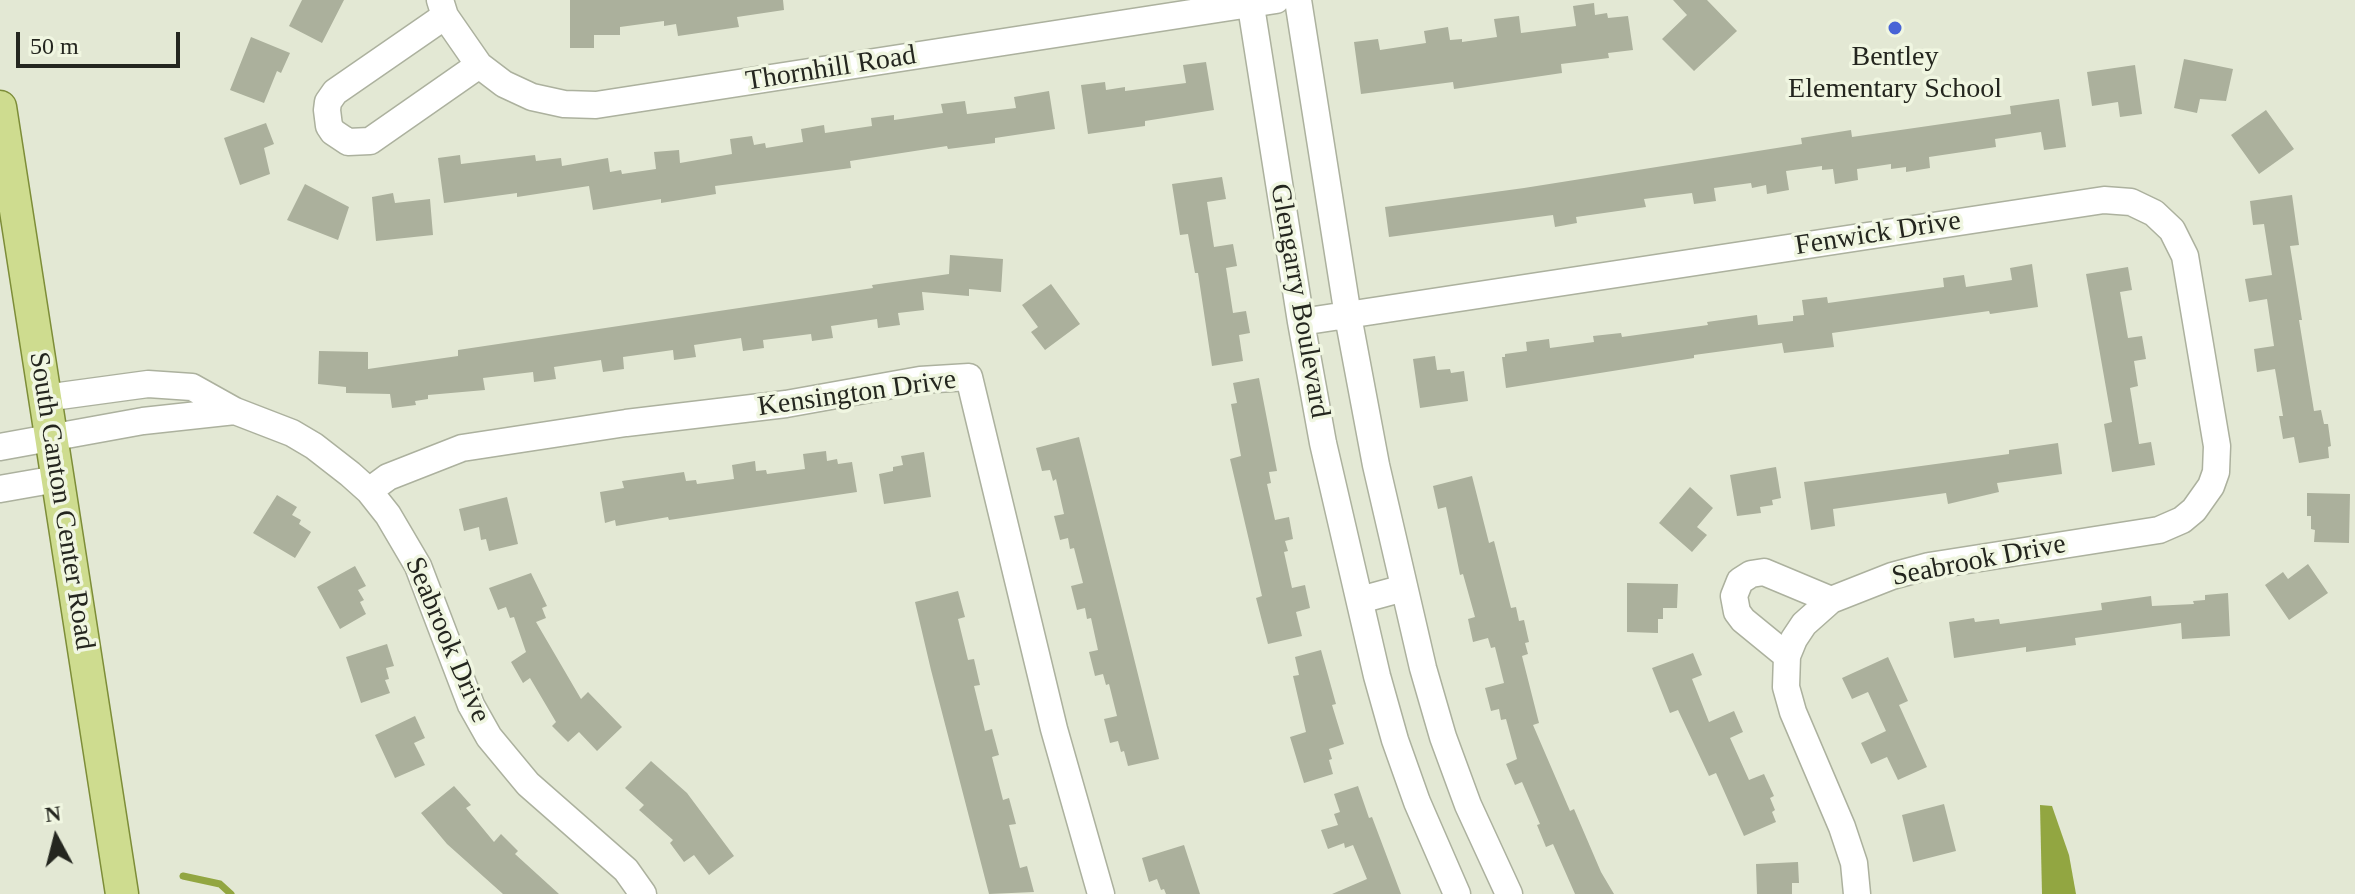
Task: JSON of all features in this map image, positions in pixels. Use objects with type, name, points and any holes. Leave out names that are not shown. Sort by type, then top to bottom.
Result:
[{"type":"main road","name":"South Canton Center Road","points":[[0,107],[122,894]]},
{"type":"street","name":"Glengarry Boulevard","points":[[1298,0],[1348,316],[1376,465],[1404,588],[1443,737],[1468,805],[1509,894]]},
{"type":"street","name":"Glengarry Boulevard","points":[[1259,1],[1301,322],[1323,443],[1395,740],[1417,802],[1454,886],[1491,859]]},
{"type":"street","name":"Thornhill Road","points":[[443,8],[479,65],[504,84],[532,97],[564,104],[596,105],[1259,1]]},
{"type":"street","points":[[443,8],[335,92],[328,102],[329,126],[348,142],[370,141],[479,65]]},
{"type":"street","name":"Fenwick Drive","points":[[1301,322],[2104,200],[2131,202],[2154,213],[2172,230],[2185,256],[2217,446],[2216,472],[2204,499]]},
{"type":"street","name":"Kensington Drive","points":[[369,491],[388,477],[462,448],[626,423],[786,404],[920,380],[969,377],[1054,729],[1101,894]]},
{"type":"street","name":"Seabrook Drive","points":[[45,398],[148,384],[192,387],[235,411],[292,433],[314,446],[369,491],[388,515],[418,566],[471,705],[489,737],[528,784],[626,870],[643,894]]},
{"type":"street","name":"Seabrook Drive","points":[[0,447],[143,421],[235,411]]},
{"type":"street","points":[[0,489],[57,479]]},
{"type":"street","name":"Seabrook Drive","points":[[1787,656],[1804,624],[1831,600],[1892,576],[1929,566],[2159,530],[2182,520],[2204,499]]},
{"type":"street","points":[[1831,600],[1764,572],[1751,574],[1740,581],[1734,596],[1737,612],[1743,620],[1787,656],[1786,687],[1793,712],[1842,827],[1854,863],[1857,894]]},
{"type":"street","points":[[1360,600],[1404,588]]},
{"type":"shaded area","points":[[2040,805],[2052,806],[2069,855],[2076,894],[2042,894]]},
{"type":"building","points":[[302,0],[344,0],[322,43],[289,26]]},
{"type":"building","points":[[570,0],[783,0],[784,10],[737,17],[739,27],[678,36],[676,24],[664,26],[664,21],[620,27],[620,35],[594,35],[594,48],[570,48]]},
{"type":"building","points":[[1673,0],[1707,0],[1737,31],[1694,71],[1662,39],[1687,15]]},
{"type":"building","points":[[1594,3],[1595,15],[1607,13],[1608,18],[1628,16],[1633,50],[1608,53],[1609,58],[1561,64],[1562,73],[1454,89],[1453,82],[1361,94],[1354,42],[1378,39],[1380,50],[1426,43],[1424,31],[1448,27],[1450,40],[1462,39],[1462,42],[1497,37],[1494,19],[1519,16],[1521,33],[1576,26],[1573,6]]},
{"type":"building","points":[[251,37],[290,53],[281,73],[277,71],[264,103],[230,90]]},
{"type":"building","points":[[2184,59],[2233,69],[2226,101],[2200,99],[2197,113],[2174,108]]},
{"type":"building","points":[[1206,62],[1214,110],[1145,121],[1145,126],[1088,134],[1081,85],[1105,82],[1106,90],[1125,87],[1125,91],[1186,83],[1183,65]]},
{"type":"building","points":[[2135,65],[2142,114],[2120,117],[2118,102],[2092,106],[2087,72]]},
{"type":"building","points":[[1049,91],[1055,129],[995,138],[995,143],[948,149],[947,146],[850,161],[851,168],[715,186],[716,194],[661,203],[661,199],[593,210],[589,186],[517,197],[517,193],[444,203],[438,158],[460,155],[461,164],[535,155],[536,161],[561,158],[562,166],[608,158],[610,172],[621,170],[622,174],[656,169],[654,152],[679,150],[680,163],[732,154],[730,139],[752,136],[754,145],[765,143],[766,148],[803,142],[801,129],[824,125],[825,133],[872,126],[871,118],[894,115],[894,120],[943,113],[941,104],[965,101],[967,114],[1016,108],[1014,97]]},
{"type":"building","points":[[2059,99],[2066,147],[2044,150],[2041,132],[1995,139],[1996,147],[1929,157],[1930,168],[1906,172],[1906,167],[1891,169],[1891,164],[1857,169],[1858,180],[1835,184],[1833,169],[1822,170],[1822,166],[1786,171],[1789,190],[1767,194],[1766,185],[1752,188],[1751,183],[1714,188],[1716,201],[1694,204],[1692,193],[1644,199],[1646,207],[1576,217],[1577,223],[1555,227],[1553,215],[1389,237],[1385,207],[1802,144],[1801,138],[1851,130],[1852,137],[2011,114],[2010,106]]},
{"type":"building","points":[[2266,110],[2294,149],[2259,174],[2231,135]]},
{"type":"building","points":[[266,123],[274,144],[264,148],[270,174],[240,185],[224,138]]},
{"type":"building","points":[[1222,177],[1226,199],[1207,202],[1214,247],[1233,244],[1237,266],[1226,268],[1233,313],[1246,311],[1250,333],[1239,335],[1243,361],[1212,366],[1198,273],[1195,273],[1188,234],[1180,235],[1172,184]]},
{"type":"building","points":[[305,184],[349,207],[338,240],[287,220]]},
{"type":"building","points":[[393,193],[395,203],[430,199],[433,235],[376,241],[372,197]]},
{"type":"building","points":[[2292,195],[2299,245],[2290,246],[2302,320],[2299,320],[2314,411],[2321,410],[2324,424],[2328,424],[2331,446],[2328,447],[2329,458],[2299,463],[2294,437],[2283,439],[2279,416],[2283,416],[2275,369],[2257,372],[2254,349],[2274,346],[2267,299],[2249,302],[2245,279],[2272,275],[2264,224],[2253,225],[2250,201]]},
{"type":"building","points":[[950,255],[1003,259],[1001,292],[969,289],[969,296],[922,292],[924,310],[898,313],[900,325],[878,328],[877,319],[831,326],[833,338],[812,341],[811,334],[763,340],[764,348],[743,351],[741,338],[694,345],[696,357],[674,360],[673,350],[623,357],[624,369],[603,372],[601,360],[554,367],[556,379],[534,382],[533,372],[483,378],[485,390],[428,395],[428,399],[415,401],[416,405],[392,408],[390,394],[346,393],[346,387],[318,384],[319,351],[368,352],[368,369],[458,356],[458,350],[949,274]]},
{"type":"building","points":[[2032,264],[2038,307],[1832,333],[1834,347],[1784,353],[1782,343],[1506,388],[1502,357],[1527,351],[1526,342],[1549,339],[1550,348],[1594,342],[1593,336],[1621,333],[1622,337],[1757,315],[1758,325],[1793,321],[1793,316],[1804,315],[1802,300],[1827,297],[1828,303],[1944,287],[1943,278],[1964,275],[1966,287],[2012,280],[2010,268]]},
{"type":"building","points":[[2128,267],[2132,290],[2120,292],[2128,338],[2142,336],[2146,359],[2134,361],[2138,386],[2130,388],[2139,444],[2151,442],[2155,465],[2112,472],[2104,424],[2112,422],[2086,274]]},
{"type":"building","points":[[1051,284],[1080,324],[1045,350],[1031,332],[1038,327],[1022,305]]},
{"type":"building","points":[[1435,356],[1437,370],[1450,369],[1451,373],[1464,371],[1468,401],[1420,408],[1413,359]]},
{"type":"building","points":[[1259,378],[1277,471],[1269,472],[1271,483],[1267,484],[1275,520],[1289,517],[1293,539],[1285,541],[1288,551],[1284,552],[1292,588],[1305,585],[1310,608],[1296,612],[1302,636],[1268,644],[1256,598],[1262,596],[1230,459],[1241,456],[1231,404],[1237,403],[1233,383]]},
{"type":"building","points":[[1079,437],[1159,759],[1128,766],[1118,741],[1110,743],[1104,719],[1117,716],[1109,684],[1106,685],[1103,674],[1095,676],[1089,652],[1098,650],[1091,618],[1087,619],[1085,608],[1077,610],[1071,586],[1083,583],[1074,548],[1070,549],[1068,538],[1060,540],[1054,516],[1064,514],[1056,479],[1053,481],[1050,470],[1042,471],[1036,448]]},
{"type":"building","points":[[2058,443],[2062,474],[1997,483],[1999,492],[1948,504],[1946,493],[1833,509],[1835,526],[1811,530],[1804,482],[2009,454],[2009,450]]},
{"type":"building","points":[[826,451],[827,461],[837,459],[838,464],[852,462],[857,492],[669,520],[668,517],[616,526],[615,520],[605,523],[600,492],[624,488],[622,481],[684,472],[686,481],[696,480],[697,484],[734,479],[732,465],[755,461],[756,471],[766,470],[767,474],[805,469],[803,454]]},
{"type":"building","points":[[924,452],[931,497],[884,504],[879,474],[903,465],[901,456]]},
{"type":"building","points":[[1776,467],[1781,498],[1772,500],[1773,505],[1760,507],[1761,513],[1737,516],[1730,475]]},
{"type":"building","points":[[1472,476],[1489,543],[1494,541],[1511,608],[1516,607],[1519,621],[1524,620],[1529,642],[1525,643],[1528,654],[1522,656],[1539,723],[1533,725],[1570,811],[1574,809],[1614,894],[1575,894],[1553,844],[1546,847],[1522,782],[1515,785],[1506,764],[1517,759],[1506,719],[1501,720],[1499,709],[1491,711],[1485,688],[1504,683],[1495,647],[1491,648],[1488,638],[1473,642],[1468,619],[1475,617],[1463,574],[1460,575],[1446,507],[1438,509],[1433,486]]},
{"type":"building","points":[[1690,487],[1713,508],[1697,527],[1707,535],[1692,552],[1659,523]]},
{"type":"building","points":[[2307,493],[2350,494],[2349,543],[2314,542],[2315,530],[2311,529],[2311,516],[2307,516]]},
{"type":"building","points":[[277,495],[297,507],[292,515],[311,532],[295,558],[253,533]]},
{"type":"building","points":[[507,497],[518,544],[489,551],[486,539],[481,540],[479,527],[464,531],[459,509]]},
{"type":"building","points":[[2308,564],[2328,593],[2289,620],[2265,585],[2283,572],[2288,579]]},
{"type":"building","points":[[355,566],[366,586],[358,590],[364,600],[360,602],[366,614],[340,629],[317,587]]},
{"type":"building","points":[[531,573],[547,606],[542,608],[546,618],[536,622],[581,699],[588,692],[622,727],[597,751],[579,732],[568,742],[552,726],[556,722],[530,678],[523,683],[511,662],[526,652],[514,617],[510,618],[506,607],[498,610],[489,588]]},
{"type":"building","points":[[1627,583],[1678,584],[1677,608],[1663,608],[1663,619],[1658,619],[1658,633],[1627,632]]},
{"type":"building","points":[[958,591],[965,617],[958,619],[968,660],[974,659],[980,685],[974,686],[985,731],[992,729],[999,755],[992,757],[1003,800],[1009,798],[1016,824],[1009,825],[1020,868],[1027,866],[1034,892],[989,894],[931,670],[915,602]]},
{"type":"building","points":[[2228,593],[2230,636],[2182,639],[2181,623],[2075,638],[2076,645],[2026,652],[2026,647],[1954,658],[1949,622],[1974,618],[1975,622],[1999,619],[2000,624],[2102,610],[2101,603],[2151,596],[2152,606],[2194,604],[2193,601],[2205,600],[2205,595]]},
{"type":"building","points":[[387,644],[394,666],[386,668],[389,679],[385,680],[390,693],[361,703],[346,657]]},
{"type":"building","points":[[1321,650],[1344,744],[1329,749],[1333,774],[1304,783],[1290,737],[1306,732],[1293,676],[1299,675],[1295,657]]},
{"type":"building","points":[[1693,653],[1702,675],[1692,679],[1709,722],[1734,711],[1743,732],[1730,738],[1749,780],[1764,774],[1774,796],[1770,798],[1776,822],[1744,836],[1716,773],[1709,776],[1678,710],[1670,713],[1652,668]]},
{"type":"building","points":[[1888,657],[1908,701],[1899,705],[1927,767],[1898,780],[1887,757],[1871,764],[1861,743],[1886,731],[1868,692],[1852,699],[1842,678]]},
{"type":"building","points":[[415,716],[425,738],[414,743],[425,765],[395,778],[375,735]]},
{"type":"building","points":[[651,761],[687,793],[734,856],[709,875],[694,855],[684,862],[670,843],[673,840],[639,810],[644,805],[625,788]]},
{"type":"building","points":[[454,786],[471,805],[466,808],[494,842],[501,834],[518,851],[515,854],[559,894],[503,894],[447,844],[421,813]]},
{"type":"building","points":[[1358,786],[1401,894],[1332,894],[1367,879],[1353,845],[1345,848],[1344,843],[1328,849],[1321,830],[1338,825],[1334,814],[1340,812],[1334,794]]},
{"type":"building","points":[[1944,804],[1956,851],[1913,862],[1902,815]]},
{"type":"building","points":[[1184,845],[1200,894],[1166,894],[1157,879],[1149,882],[1142,858]]},
{"type":"building","points":[[1798,862],[1799,883],[1792,883],[1792,894],[1757,894],[1756,864]]},
{"type":"waterway","points":[[183,876],[220,884],[231,894]]},
{"type":"place","name":"Bentley Elementary School","points":[[1895,28]]}]
